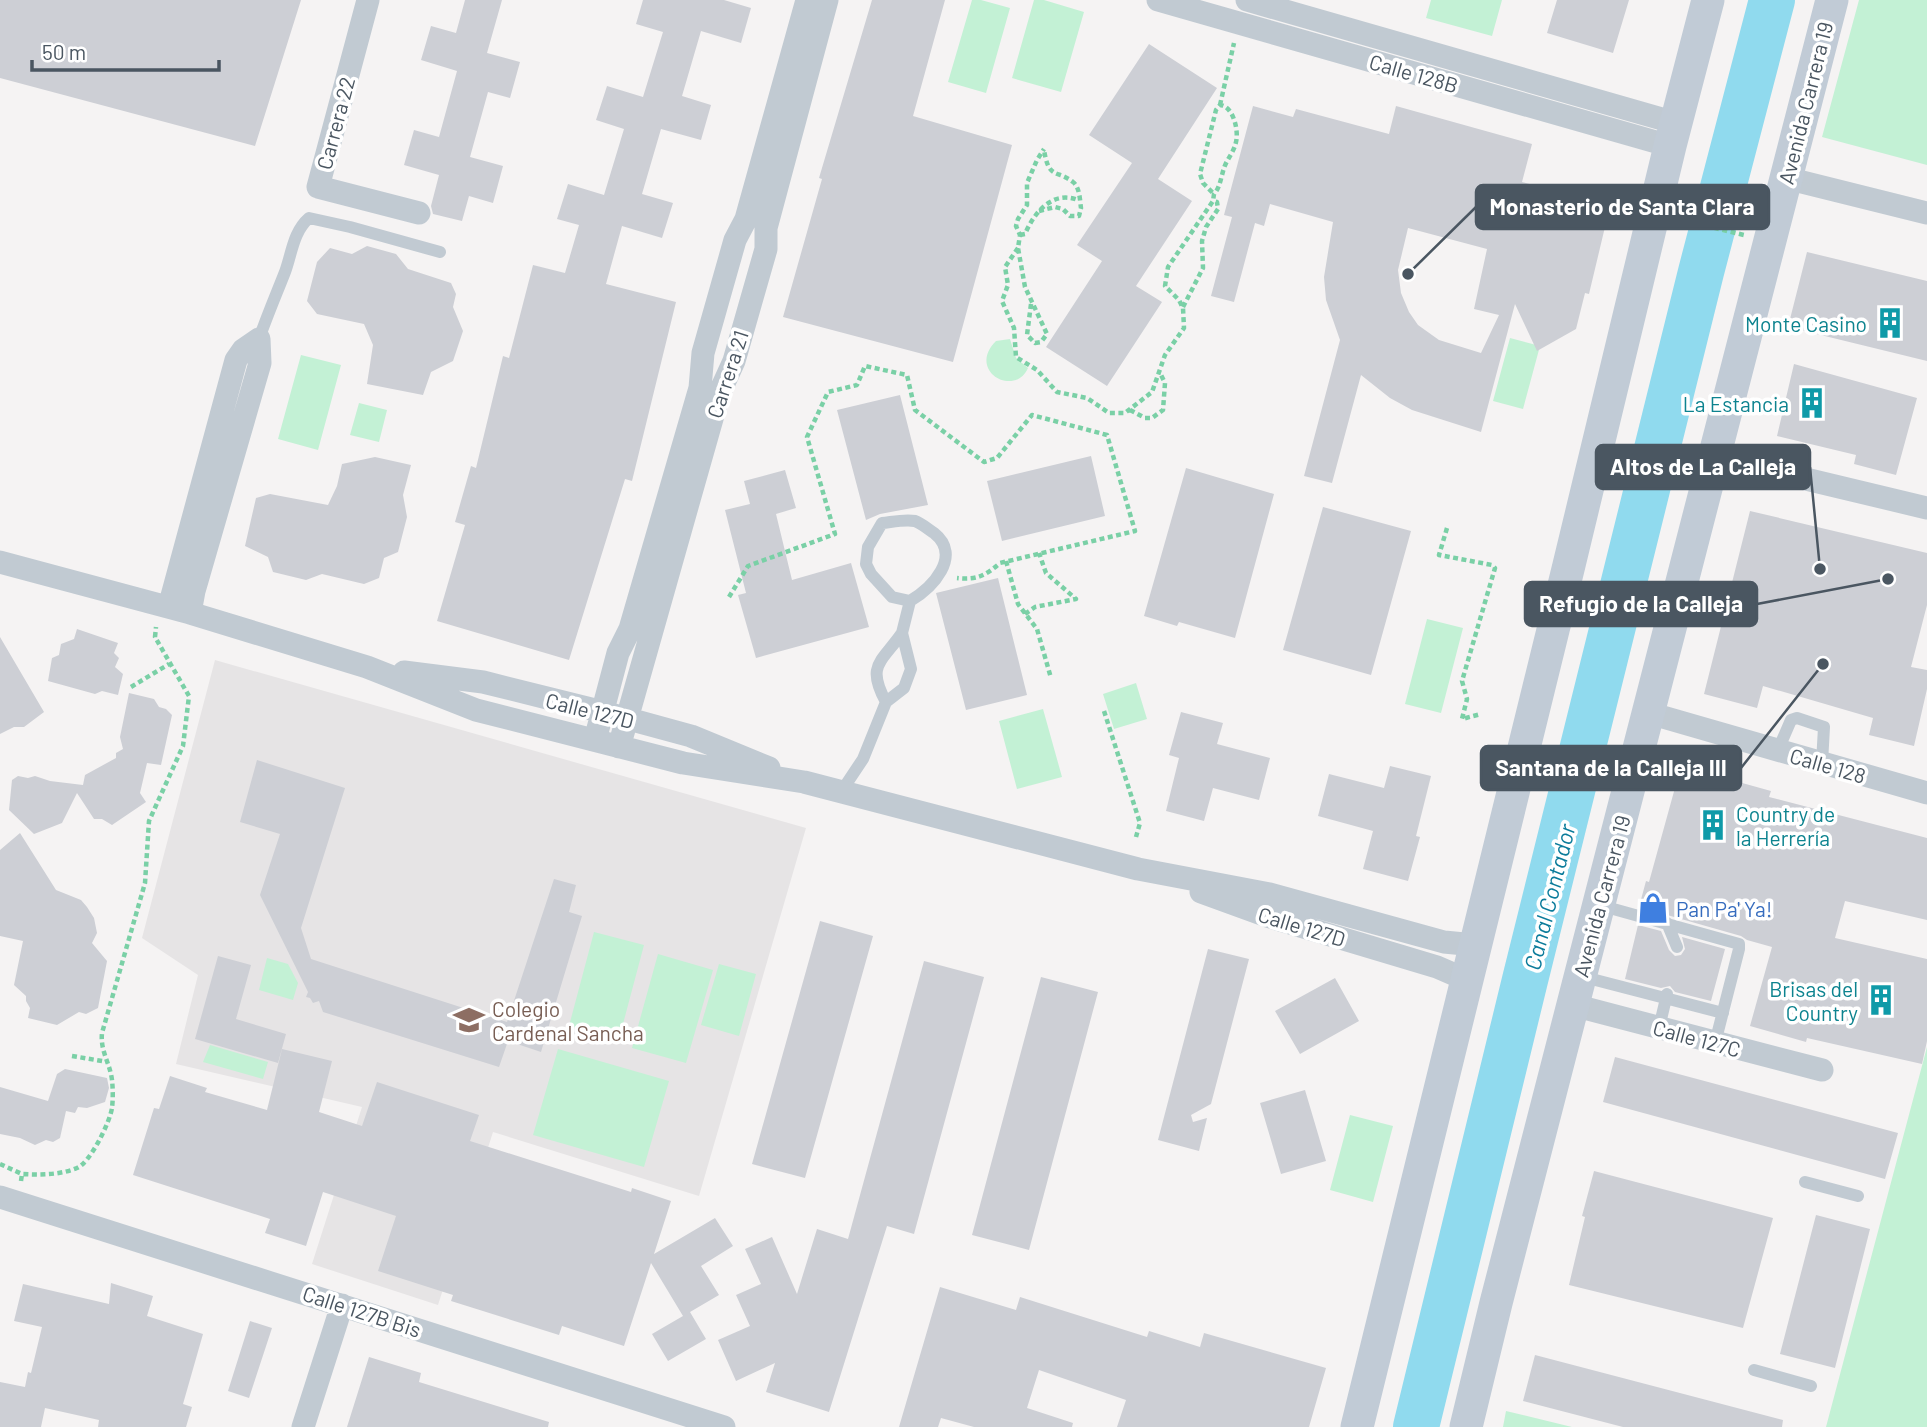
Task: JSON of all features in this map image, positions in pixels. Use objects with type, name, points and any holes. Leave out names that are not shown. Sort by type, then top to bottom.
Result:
[{"type":"main road","points":[[1357,1427],[1708,0]]},
{"type":"main road","name":"Avenida Carrera 19","points":[[1466,1427],[1832,0]]},
{"type":"street","name":"Carrera 22","points":[[368,0],[318,187],[419,213]]},
{"type":"street","name":"Carrera 21","points":[[595,740],[618,653],[630,629],[700,388],[703,353],[735,240],[746,219],[807,0]]},
{"type":"street","name":"Carrera 21","points":[[619,747],[719,394],[734,361],[766,249],[766,228],[827,0]]},
{"type":"street","name":"Calle 128B","points":[[1158,0],[1205,7],[1673,134]]},
{"type":"street","name":"Calle 128B","points":[[1247,0],[1673,134]]},
{"type":"street","points":[[1786,178],[1927,213]]},
{"type":"street","points":[[172,609],[194,591],[260,363],[259,339]]},
{"type":"street","points":[[1714,457],[1927,508]]},
{"type":"street","name":"Calle 127D","points":[[0,562],[172,609],[367,667],[476,710],[683,763],[804,782],[1138,869],[1270,894],[1444,942],[1475,945]]},
{"type":"street","name":"Calle 127D","points":[[367,667],[483,682],[603,712],[691,736],[804,782]]},
{"type":"street","name":"Calle 128","points":[[1649,713],[1927,793]]},
{"type":"street","name":"Calle 127D","points":[[1138,869],[1267,916],[1437,967],[1467,980]]},
{"type":"street","name":"Calle 127C","points":[[1576,990],[1659,1028],[1822,1070]]},
{"type":"street","name":"Calle 127B Bis","points":[[7,1199],[724,1427]]},
{"type":"street","points":[[303,1427],[342,1305]]},
{"type":"lane","points":[[259,339],[301,225],[309,218],[414,243],[440,252]]},
{"type":"lane","points":[[916,521],[939,537],[946,548],[939,576],[926,592],[910,601],[892,597],[871,575],[866,564],[868,547],[882,523],[916,521]]},
{"type":"lane","points":[[886,702],[876,684],[877,669],[880,660],[902,634],[910,601]]},
{"type":"lane","points":[[842,792],[863,758],[886,702],[904,688],[911,669],[902,634]]},
{"type":"lane","points":[[1778,750],[1791,720],[1797,718],[1824,727],[1822,763]]},
{"type":"lane","points":[[1598,905],[1739,944],[1715,1043]]},
{"type":"lane","points":[[1667,923],[1677,947]]},
{"type":"lane","points":[[1576,990],[1666,996],[1723,1013]]},
{"type":"lane","points":[[1659,1028],[1666,996]]},
{"type":"lane","points":[[1805,1182],[1858,1196]]},
{"type":"lane","points":[[1754,1370],[1811,1386]]},
{"type":"path","points":[[1214,194],[1203,183],[1200,174],[1213,117],[1220,105],[1234,42]]},
{"type":"path","points":[[1018,248],[1005,267],[1008,285],[1002,302],[1014,328],[1016,356],[1037,370],[1057,392],[1087,398],[1108,413],[1125,413],[1130,410],[1142,397],[1152,392],[1167,351],[1184,328],[1183,308],[1165,286],[1165,275],[1213,201],[1225,164],[1236,145],[1232,111],[1220,105]]},
{"type":"path","points":[[1031,304],[1027,335],[1035,343],[1041,342],[1047,334],[1031,304],[1022,276],[1018,248],[1020,235],[1016,226],[1027,205],[1027,183],[1044,149],[1047,165],[1060,177],[1072,181],[1077,188],[1081,204],[1079,216],[1070,216],[1063,209],[1055,207],[1039,211]]},
{"type":"path","points":[[1020,235],[1025,234],[1039,211],[1057,199],[1071,197],[1078,200]]},
{"type":"path","points":[[1183,308],[1203,268],[1203,235],[1218,209],[1217,202],[1213,201]]},
{"type":"path","points":[[1672,218],[1750,237]]},
{"type":"path","points":[[729,597],[748,566],[835,534],[807,437],[828,392],[857,385],[865,366],[907,376],[915,410],[984,462],[998,458],[1032,415],[1107,435],[1135,531],[1006,561],[984,577],[971,580],[939,576]]},
{"type":"path","points":[[1130,410],[1145,418],[1152,418],[1163,410],[1165,383],[1160,372]]},
{"type":"path","points":[[1447,528],[1439,555],[1492,565],[1495,568],[1462,681],[1467,699],[1462,719],[1481,714]]},
{"type":"path","points":[[1025,614],[1035,607],[1076,599],[1046,573],[1039,554]]},
{"type":"path","points":[[1006,561],[1018,604],[1037,629],[1051,678]]},
{"type":"path","points":[[0,1164],[22,1174],[45,1175],[79,1168],[93,1152],[112,1111],[112,1081],[101,1047],[102,1033],[145,883],[149,821],[183,747],[189,696],[155,637],[172,609]]},
{"type":"path","points":[[131,687],[169,664]]},
{"type":"path","points":[[1104,711],[1140,823],[1136,837]]},
{"type":"path","points":[[72,1056],[108,1062]]},
{"type":"path","points":[[7,1199],[22,1174]]},
{"type":"shaded area","name":"Colegio Cardenal Sancha","points":[[215,660],[806,828],[699,1196],[493,1132],[438,1305],[312,1264],[362,1107],[176,1064],[198,975],[142,938]]},
{"type":"green space","points":[[972,0],[1010,8],[986,93],[948,82]]},
{"type":"green space","points":[[1034,0],[1044,0],[1084,12],[1061,92],[1012,78]]},
{"type":"green space","points":[[1431,0],[1502,0],[1492,36],[1426,18]]},
{"type":"green space","points":[[1859,0],[1927,0],[1927,165],[1822,137]]},
{"type":"green space","points":[[1510,338],[1540,346],[1523,409],[1493,401]]},
{"type":"green space","points":[[1010,339],[1016,358],[1028,368],[1022,377],[1004,381],[990,371],[988,352],[996,341]]},
{"type":"green space","points":[[301,355],[341,365],[318,450],[278,439]]},
{"type":"green space","points":[[359,403],[387,410],[379,442],[350,435]]},
{"type":"green space","points":[[1427,619],[1463,628],[1441,713],[1405,704]]},
{"type":"green space","points":[[1136,683],[1147,719],[1114,729],[1103,694]]},
{"type":"green space","points":[[1043,709],[1062,777],[1017,789],[999,721]]},
{"type":"green space","points":[[594,932],[644,945],[619,1039],[569,1026]]},
{"type":"green space","points":[[658,954],[713,970],[686,1063],[632,1048]]},
{"type":"green space","points":[[267,958],[288,964],[298,983],[293,1000],[259,990]]},
{"type":"green space","points":[[719,964],[756,974],[739,1036],[701,1025]]},
{"type":"green space","points":[[210,1045],[268,1062],[263,1079],[203,1062]]},
{"type":"green space","points":[[1927,1047],[1927,1427],[1826,1427]]},
{"type":"green space","points":[[558,1049],[669,1081],[644,1167],[533,1135]]},
{"type":"green space","points":[[1350,1115],[1393,1126],[1373,1202],[1330,1190]]},
{"type":"green space","points":[[1506,1411],[1572,1427],[1503,1427]]},
{"type":"building","points":[[0,0],[301,0],[255,146],[0,78]]},
{"type":"building","points":[[465,0],[502,0],[487,53],[520,62],[510,98],[488,92],[470,157],[503,166],[493,203],[469,196],[462,221],[433,214],[431,206],[439,175],[404,165],[414,130],[439,137],[457,71],[421,60],[431,26],[456,33]]},
{"type":"building","points":[[643,0],[724,0],[751,8],[741,43],[701,31],[682,96],[711,105],[701,140],[661,129],[642,194],[673,203],[662,238],[622,226],[606,284],[676,302],[632,481],[625,479],[569,660],[437,621],[465,525],[455,522],[471,466],[476,468],[503,356],[509,358],[533,265],[565,273],[579,225],[557,219],[568,184],[604,195],[624,129],[596,120],[607,86],[643,97],[663,32],[636,24]]},
{"type":"building","points":[[872,0],[945,0],[913,116],[1012,145],[953,362],[783,317],[822,179],[819,178]]},
{"type":"building","points":[[1557,0],[1629,0],[1613,53],[1547,33]]},
{"type":"building","points":[[1149,44],[1217,88],[1158,179],[1192,201],[1136,286],[1162,302],[1107,386],[1046,347],[1102,261],[1077,245],[1132,163],[1089,135]]},
{"type":"building","points":[[1253,106],[1293,117],[1296,109],[1389,134],[1396,106],[1532,144],[1522,182],[1610,206],[1589,294],[1585,293],[1576,329],[1537,351],[1515,304],[1481,432],[1412,410],[1390,398],[1361,375],[1332,483],[1304,476],[1340,340],[1326,300],[1324,277],[1333,222],[1270,204],[1264,226],[1255,223],[1234,302],[1211,296],[1232,217],[1224,215]],"holes":[[[1408,228],[1487,249],[1474,309],[1499,315],[1481,353],[1439,340],[1418,325],[1401,293],[1398,270]]]},
{"type":"building","points":[[367,246],[396,254],[408,269],[451,283],[456,294],[453,307],[463,331],[453,361],[431,372],[423,395],[367,384],[373,345],[364,324],[317,314],[307,301],[317,262],[330,248],[352,254]]},
{"type":"building","points":[[1807,252],[1927,281],[1927,361],[1788,327]]},
{"type":"building","points":[[1794,364],[1917,398],[1896,475],[1854,464],[1856,455],[1777,436]]},
{"type":"building","points":[[900,395],[928,505],[880,514],[866,520],[837,410]]},
{"type":"building","points":[[1091,456],[1105,516],[1002,541],[987,481]]},
{"type":"building","points":[[375,457],[411,465],[403,495],[407,517],[398,552],[384,558],[379,578],[364,584],[322,574],[306,580],[273,572],[268,557],[245,546],[256,498],[270,494],[328,505],[337,486],[342,464]]},
{"type":"building","points":[[1186,468],[1274,494],[1235,638],[1179,622],[1177,626],[1144,616]]},
{"type":"building","points":[[785,470],[796,508],[776,514],[792,580],[851,563],[869,627],[756,658],[738,595],[746,593],[725,510],[750,504],[744,481]]},
{"type":"building","points":[[1323,507],[1411,531],[1371,675],[1283,650]]},
{"type":"building","points":[[1750,511],[1927,553],[1927,605],[1911,667],[1927,670],[1927,689],[1914,746],[1869,735],[1873,718],[1763,686],[1757,708],[1704,694]]},
{"type":"building","points":[[998,578],[1027,695],[966,710],[936,593]]},
{"type":"building","points":[[77,629],[118,643],[114,653],[119,658],[115,667],[123,674],[118,695],[102,691],[95,694],[48,681],[52,658],[59,655],[61,644],[74,639]]},
{"type":"building","points":[[0,637],[44,712],[24,727],[14,727],[0,734]]},
{"type":"building","points":[[129,693],[154,699],[159,707],[172,715],[161,765],[147,763],[140,793],[146,802],[112,825],[102,819],[94,819],[77,793],[62,823],[34,834],[9,810],[12,780],[18,776],[35,776],[50,781],[83,785],[85,775],[116,758],[116,753],[123,749],[120,737]]},
{"type":"building","points":[[1181,712],[1223,723],[1217,744],[1270,758],[1259,800],[1213,788],[1204,821],[1166,811],[1179,758],[1169,755]]},
{"type":"building","name":"Colegio Cardenal Sancha","points":[[257,760],[345,788],[301,928],[311,959],[507,1022],[554,879],[576,885],[569,912],[582,916],[541,1052],[508,1041],[499,1067],[323,1012],[319,1001],[313,1003],[306,997],[308,992],[260,895],[280,834],[240,822]]},
{"type":"building","points":[[1390,766],[1431,776],[1416,836],[1420,837],[1408,881],[1363,869],[1373,831],[1318,816],[1329,774],[1384,788]]},
{"type":"building","points":[[1681,766],[1771,791],[1769,797],[1927,838],[1927,920],[1845,901],[1835,938],[1927,959],[1927,1041],[1922,1064],[1807,1038],[1806,1042],[1750,1026],[1772,947],[1639,907],[1646,881],[1649,882]]},
{"type":"building","points":[[20,833],[56,890],[81,900],[87,907],[94,918],[97,933],[92,943],[107,961],[98,1008],[86,1014],[79,1012],[57,1025],[28,1018],[30,1008],[26,996],[14,985],[23,941],[0,936],[0,850]]},
{"type":"building","points":[[820,921],[873,936],[805,1178],[752,1164]]},
{"type":"building","points":[[1638,925],[1661,931],[1669,950],[1675,956],[1681,955],[1685,949],[1682,937],[1725,949],[1711,1001],[1675,992],[1670,986],[1661,988],[1625,979]]},
{"type":"building","points":[[1208,949],[1249,959],[1211,1104],[1191,1115],[1193,1122],[1207,1118],[1199,1151],[1158,1140]]},
{"type":"building","points":[[218,956],[251,965],[236,1019],[286,1034],[278,1063],[195,1039]]},
{"type":"building","points":[[924,961],[984,977],[914,1234],[887,1226],[829,1412],[766,1392],[775,1363],[736,1381],[718,1340],[750,1326],[736,1295],[761,1284],[745,1249],[772,1237],[797,1294],[817,1229],[848,1239]]},
{"type":"building","points":[[1041,977],[1098,992],[1029,1250],[972,1235]]},
{"type":"building","points":[[1335,978],[1359,1021],[1300,1054],[1275,1011]]},
{"type":"building","points":[[282,1049],[332,1061],[319,1112],[362,1126],[377,1082],[479,1115],[470,1141],[631,1192],[632,1188],[671,1201],[654,1254],[715,1218],[733,1246],[701,1266],[719,1295],[690,1312],[706,1339],[668,1361],[652,1334],[683,1316],[651,1263],[624,1346],[562,1326],[559,1335],[451,1301],[453,1295],[378,1271],[396,1216],[323,1192],[306,1246],[265,1233],[270,1219],[133,1175],[154,1108],[159,1109],[170,1076],[207,1088],[205,1092],[267,1110]]},
{"type":"building","points":[[1615,1057],[1898,1133],[1885,1179],[1603,1102]]},
{"type":"building","points":[[65,1069],[107,1078],[109,1088],[105,1102],[87,1108],[78,1107],[75,1113],[66,1111],[60,1138],[53,1142],[46,1140],[35,1145],[20,1138],[0,1134],[0,1087],[48,1101],[57,1074]]},
{"type":"building","points":[[1305,1090],[1326,1161],[1281,1174],[1260,1103]]},
{"type":"building","points":[[1594,1171],[1773,1218],[1743,1328],[1569,1285]]},
{"type":"building","points":[[1816,1215],[1870,1229],[1835,1368],[1780,1354]]},
{"type":"building","points":[[111,1283],[153,1296],[147,1316],[203,1334],[183,1404],[192,1407],[186,1427],[98,1427],[99,1420],[45,1408],[41,1427],[0,1427],[0,1382],[25,1387],[42,1327],[14,1321],[23,1284],[109,1304]]},
{"type":"building","points":[[940,1287],[1016,1310],[1020,1297],[1147,1337],[1149,1331],[1200,1347],[1204,1333],[1326,1368],[1309,1427],[1117,1427],[1126,1400],[1039,1370],[1027,1408],[1073,1423],[1072,1427],[974,1427],[941,1418],[938,1427],[899,1427]]},
{"type":"building","points":[[250,1321],[272,1328],[249,1398],[228,1391]]},
{"type":"building","points":[[1535,1355],[1783,1420],[1782,1427],[1623,1427],[1523,1401]]},
{"type":"building","points":[[369,1357],[421,1373],[419,1382],[549,1422],[548,1427],[347,1427]]},
{"type":"waterway","name":"Canal Contador","points":[[1416,1427],[1701,272],[1772,0]]},
{"type":"place","name":"Monasterio de Santa Clara","points":[[1408,274]]},
{"type":"place","name":"Monte Casino","points":[[1890,323]]},
{"type":"place","name":"La Estancia","points":[[1812,403]]},
{"type":"place","name":"Altos de La Calleja","points":[[1820,569]]},
{"type":"place","name":"Refugio de la Calleja","points":[[1888,579]]},
{"type":"place","name":"Santana de la Calleja III","points":[[1823,664]]},
{"type":"place","name":"Country de la Herrería","points":[[1713,825]]},
{"type":"place","name":"Pan Pa' Ya!","points":[[1653,908]]},
{"type":"place","name":"Brisas del Country","points":[[1881,1000]]},
{"type":"place","name":"Colegio Cardenal Sancha","points":[[469,1020]]}]
